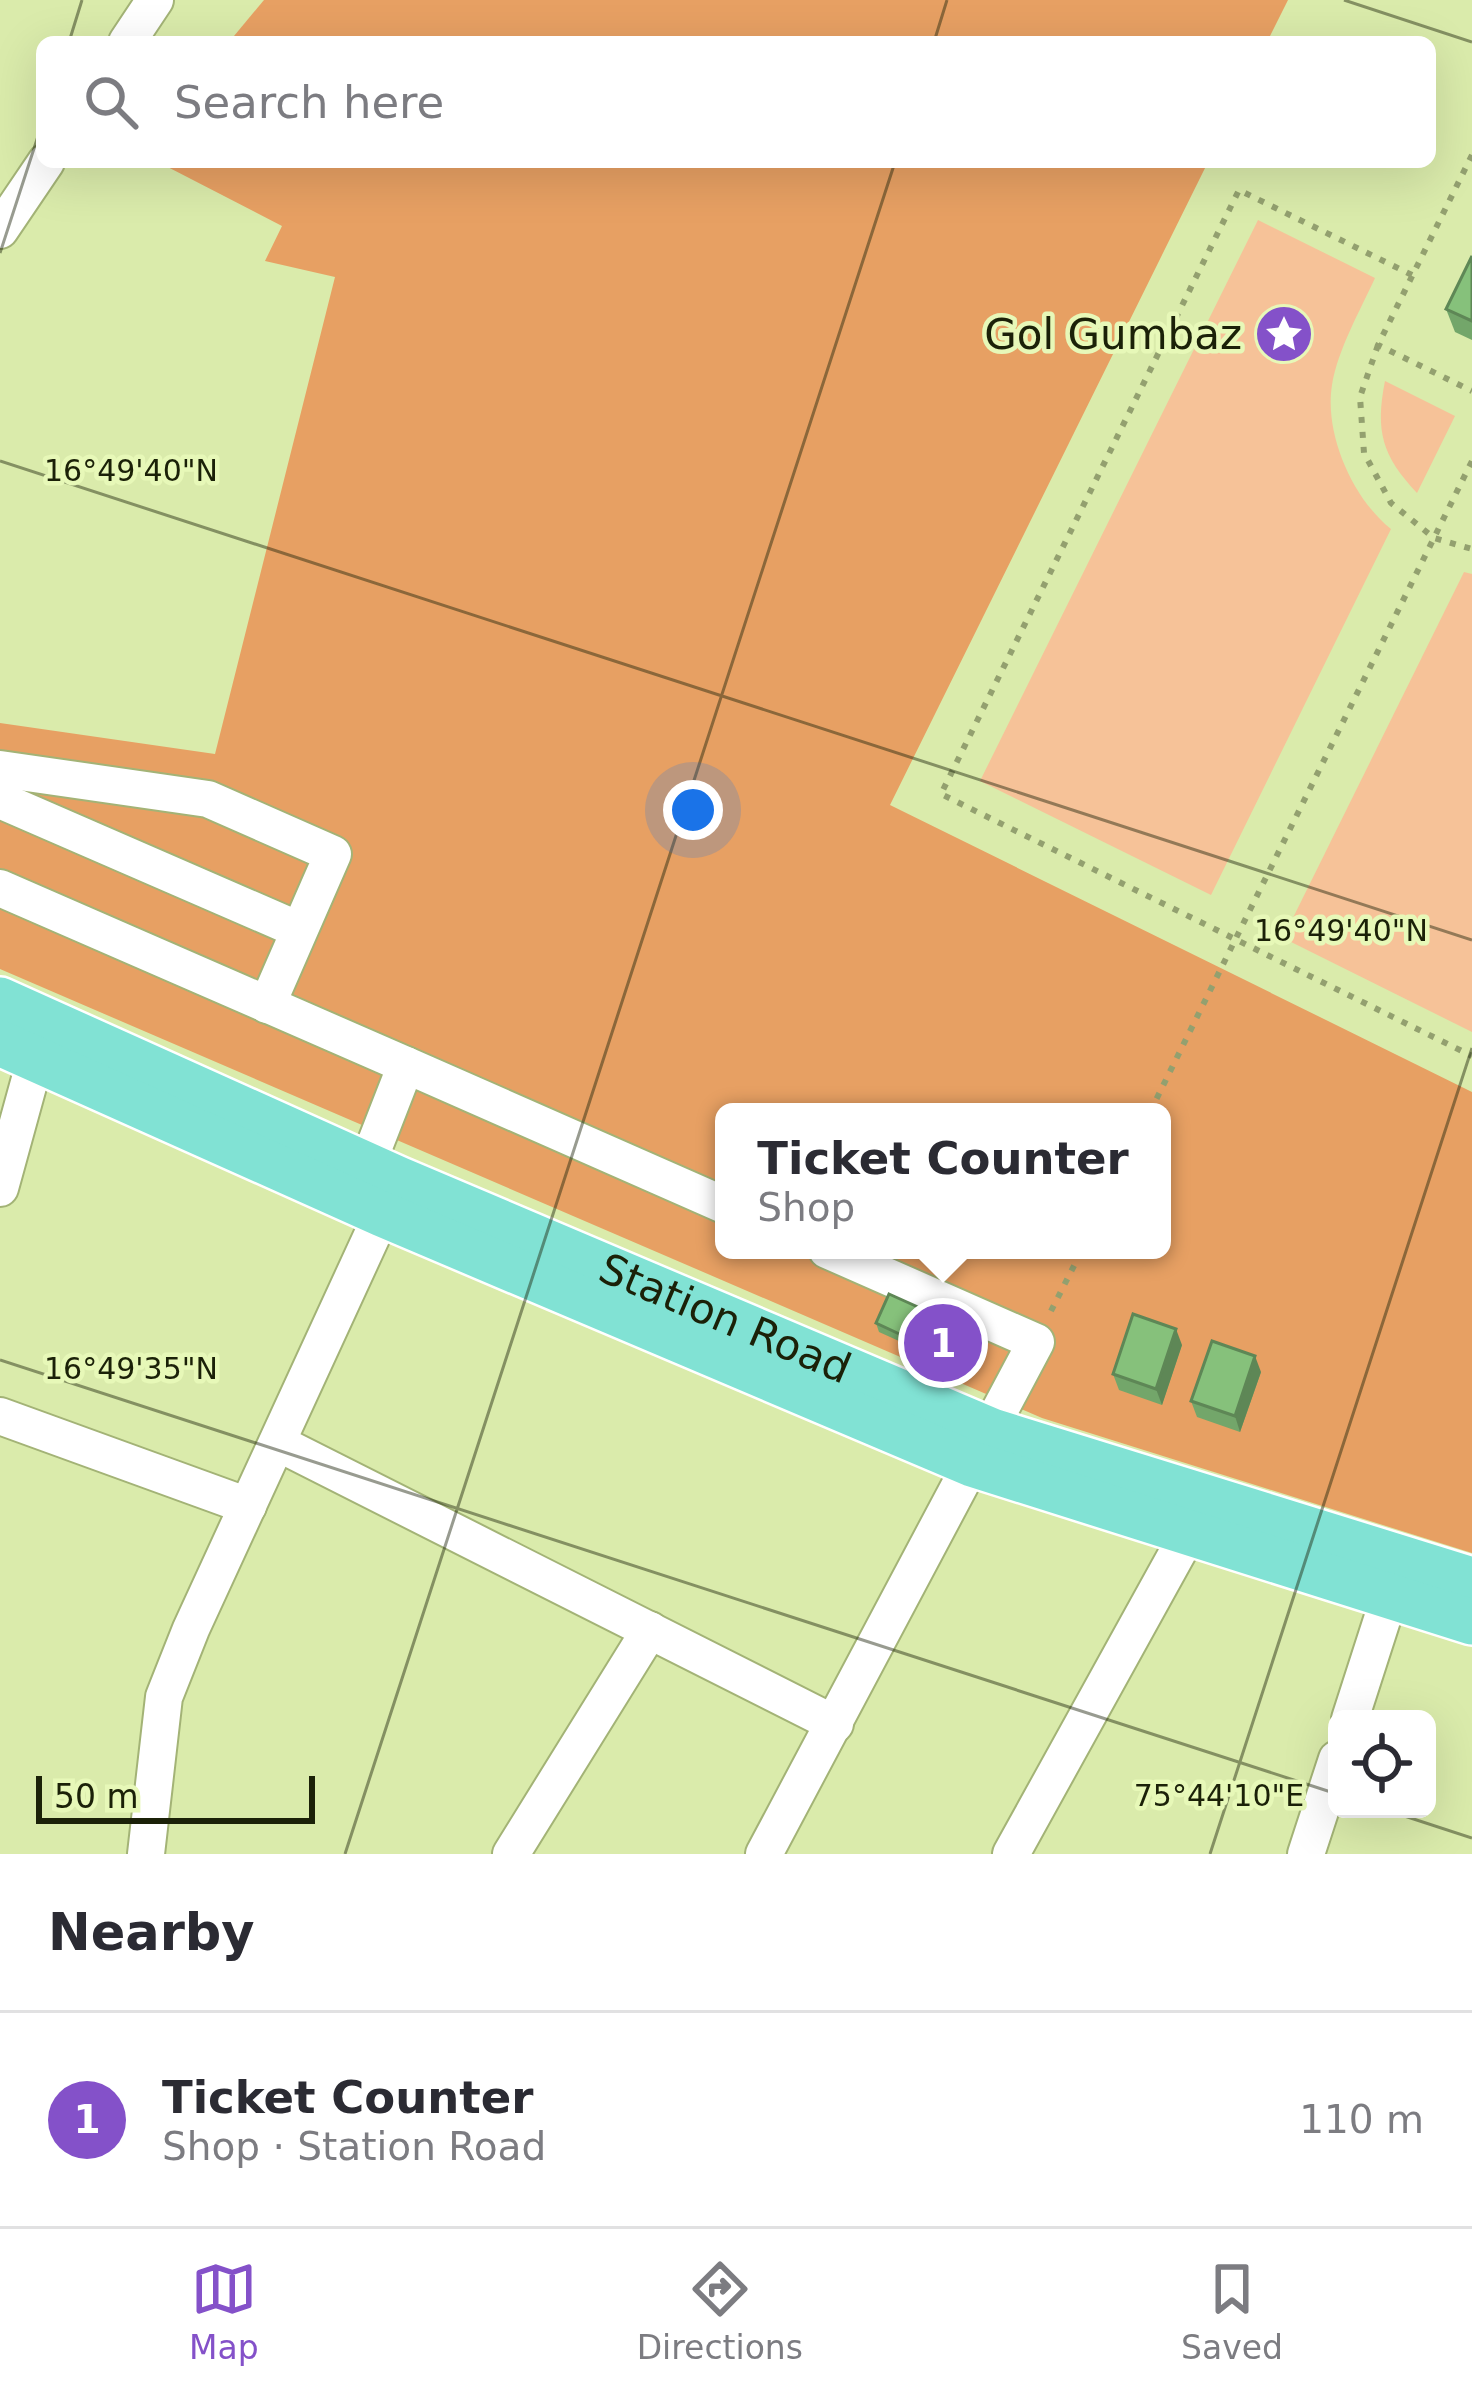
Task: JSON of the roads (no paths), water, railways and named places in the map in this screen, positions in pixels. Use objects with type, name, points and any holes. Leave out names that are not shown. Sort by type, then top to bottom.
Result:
[{"type":"main road","name":"Station Road","points":[[0,1000],[982,1448],[1472,1580]]},
{"type":"main road","name":"Station Road","points":[[18,1050],[382,1214],[1189,1532],[1472,1622]]},
{"type":"street","points":[[131,36],[155,0]]},
{"type":"street","points":[[0,230],[42,168]]},
{"type":"street","points":[[0,769],[208,799],[333,854],[267,1005]]},
{"type":"street","points":[[0,800],[299,930]]},
{"type":"street","points":[[0,888],[715,1201]]},
{"type":"street","points":[[0,1188],[18,1050]]},
{"type":"street","points":[[367,1165],[406,1065]]},
{"type":"street","points":[[146,1854],[164,1697],[190,1629],[382,1214]]},
{"type":"street","points":[[764,1854],[1036,1342],[847,1259]]},
{"type":"street","points":[[0,1416],[248,1506]]},
{"type":"street","points":[[278,1443],[835,1724]]},
{"type":"street","points":[[1011,1854],[1189,1532]]},
{"type":"street","points":[[1353,1710],[1389,1598]]},
{"type":"street","points":[[512,1854],[650,1630]]},
{"type":"street","points":[[1306,1854],[1328,1787]]},
{"type":"place","name":"Gol Gumbaz","points":[[1284,334]]},
{"type":"place","name":"Ticket Counter","points":[[943,1343]]}]
